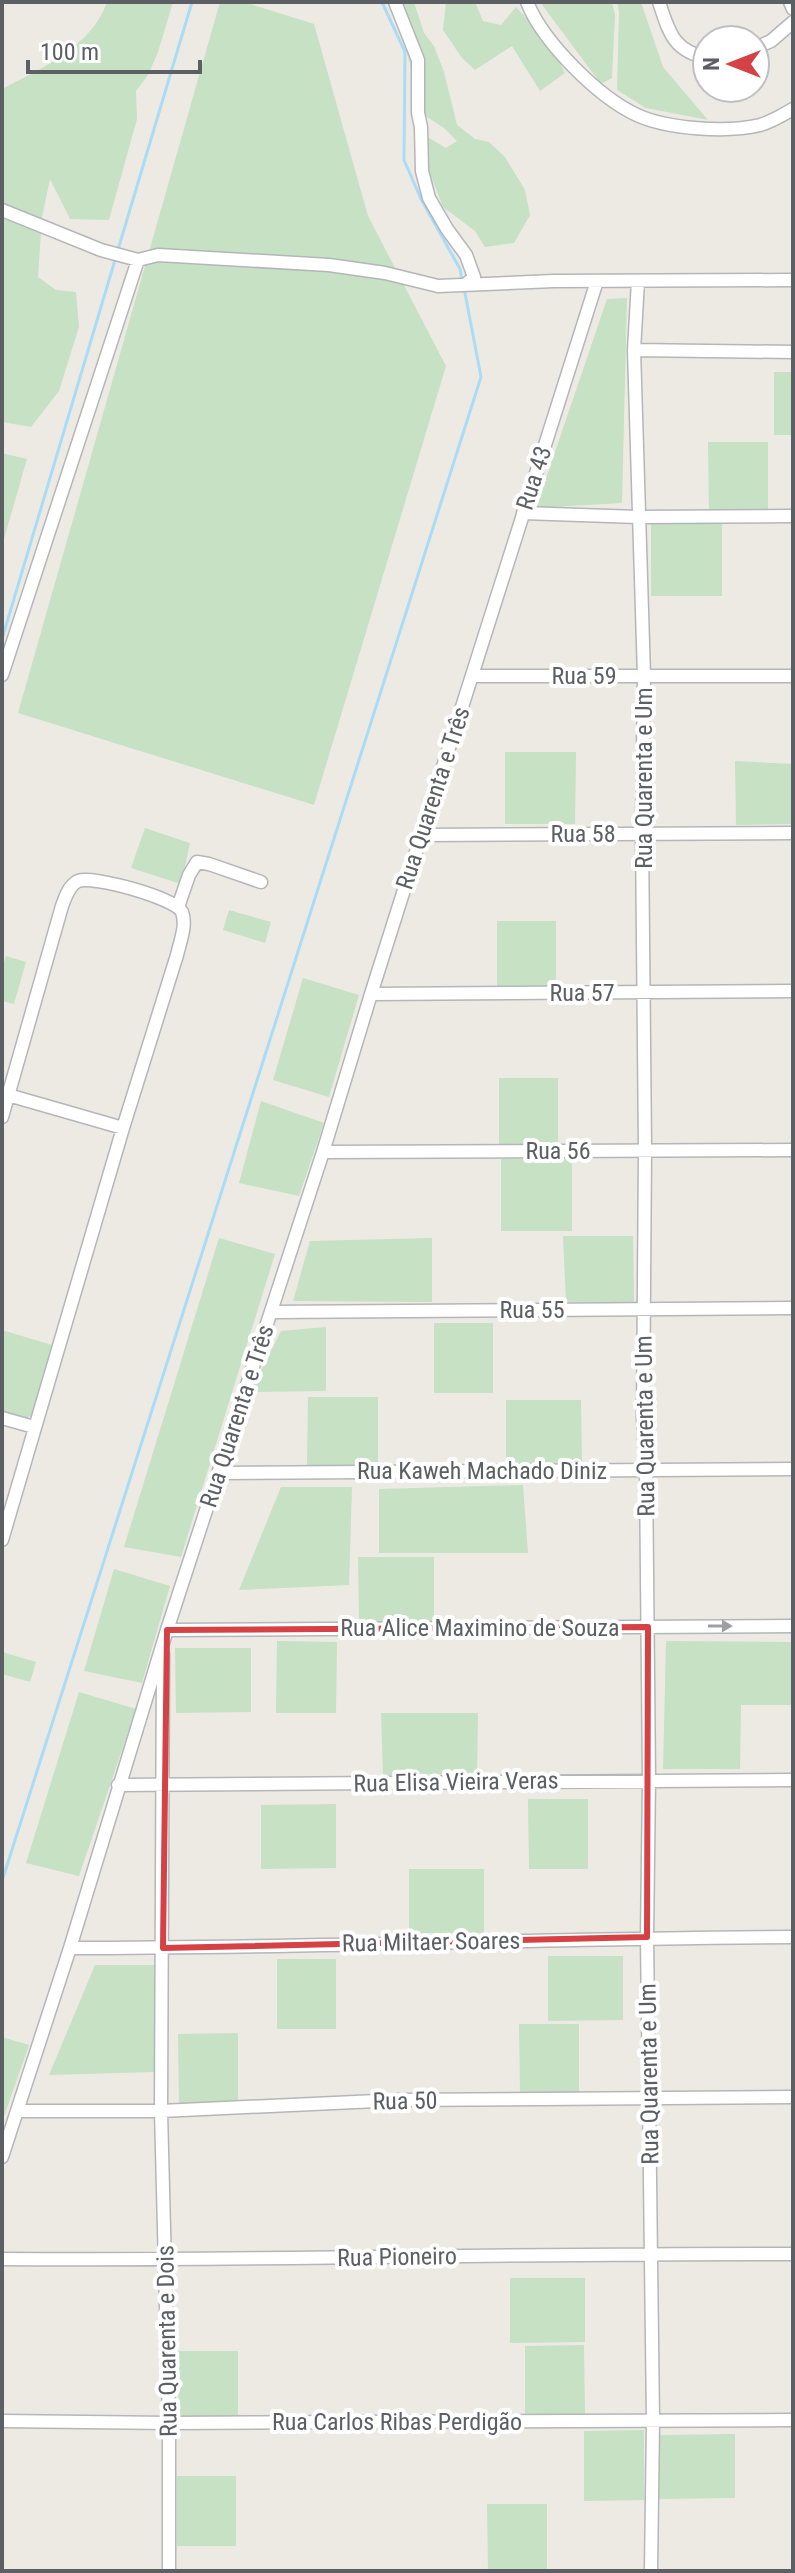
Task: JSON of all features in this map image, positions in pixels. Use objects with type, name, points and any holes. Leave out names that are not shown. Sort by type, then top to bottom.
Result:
[{"type":"street","points":[[395,2],[418,60],[422,171],[429,198],[466,255],[474,277],[460,285]]},
{"type":"street","points":[[527,2],[544,33],[562,56],[603,92],[637,115],[683,126],[738,128],[761,125],[793,109]]},
{"type":"street","points":[[659,2],[671,35],[681,48],[691,54]]},
{"type":"street","points":[[790,2],[793,9]]},
{"type":"street","points":[[771,41],[793,22]]},
{"type":"street","points":[[2,210],[101,250],[138,260],[158,255],[329,265],[385,273],[430,285],[793,280]]},
{"type":"street","points":[[2,675],[138,260]]},
{"type":"street","name":"Rua 43","points":[[472,676],[597,281]]},
{"type":"street","name":"Rua Quarenta e Um","points":[[638,281],[634,350],[644,676],[643,1417],[648,1627],[647,1937],[653,2421],[651,2571]]},
{"type":"street","points":[[634,350],[793,352]]},
{"type":"street","points":[[523,513],[638,517],[793,516]]},
{"type":"street","name":"Rua 59","points":[[472,676],[793,676]]},
{"type":"street","name":"Rua Quarenta e Três","points":[[2,2157],[472,676]]},
{"type":"street","name":"Rua 58","points":[[421,835],[793,833]]},
{"type":"street","points":[[178,907],[197,862],[261,882]]},
{"type":"street","points":[[2,1117],[69,890],[77,881],[92,879],[164,898],[178,907],[183,915],[184,927],[177,955],[2,1540]]},
{"type":"street","name":"Rua 57","points":[[371,994],[793,991]]},
{"type":"street","points":[[8,1095],[123,1128]]},
{"type":"street","name":"Rua 56","points":[[323,1152],[793,1150]]},
{"type":"street","name":"Rua 55","points":[[271,1312],[793,1308]]},
{"type":"street","points":[[2,1418],[34,1427]]},
{"type":"street","name":"Rua Kaweh Machado Diniz","points":[[219,1473],[793,1469]]},
{"type":"street","name":"Rua Alice Maximino de Souza","points":[[165,1636],[793,1626]]},
{"type":"street","points":[[163,1948],[165,1636]]},
{"type":"street","name":"Rua Elisa Vieira Veras","points":[[118,1785],[793,1780]]},
{"type":"street","name":"Rua Miltaer Soares","points":[[70,1948],[793,1937]]},
{"type":"street","name":"Rua Quarenta e Dois","points":[[163,1948],[161,2111],[169,2423],[169,2571]]},
{"type":"street","name":"Rua 50","points":[[18,2111],[161,2111],[398,2100],[793,2097]]},
{"type":"street","name":"Rua Pioneiro","points":[[2,2259],[793,2254]]},
{"type":"street","name":"Rua Carlos Ribas Perdigão","points":[[2,2421],[793,2420]]},
{"type":"highlighted area","points":[[648,1627],[647,1937],[163,1948],[167,1630]]},
{"type":"green space","points":[[107,2],[173,2],[158,52],[148,75],[136,91],[137,119],[109,220],[70,219],[50,179],[42,217],[38,277],[56,290],[76,292],[79,327],[59,391],[31,427],[2,422],[2,89],[77,44],[100,18]]},
{"type":"green space","points":[[220,2],[244,2],[314,24],[368,216],[446,366],[314,805],[18,713]]},
{"type":"green space","points":[[393,2],[414,2],[424,33],[434,46],[444,72],[457,125],[475,139],[489,142],[505,157],[525,190],[530,215],[514,243],[485,247],[475,231],[443,207],[426,163],[423,141],[429,138],[446,148],[457,141],[424,115]]},
{"type":"green space","points":[[446,2],[475,2],[483,21],[501,25],[516,7],[551,45],[565,73],[540,91],[512,46],[475,70],[462,58],[443,30]]},
{"type":"green space","points":[[540,2],[612,2],[615,15],[612,78],[601,84]]},
{"type":"green space","points":[[617,2],[641,2],[663,67],[691,100],[691,104],[708,120],[646,108],[617,90]]},
{"type":"green space","points":[[627,298],[622,503],[536,508],[607,299]]},
{"type":"green space","points":[[774,372],[793,372],[793,435],[774,435]]},
{"type":"green space","points":[[708,442],[768,442],[768,512],[709,512]]},
{"type":"green space","points":[[2,453],[27,459],[2,546]]},
{"type":"green space","points":[[651,524],[722,524],[722,596],[651,596]]},
{"type":"green space","points":[[505,752],[576,752],[575,824],[505,824]]},
{"type":"green space","points":[[735,761],[793,764],[793,824],[736,825]]},
{"type":"green space","points":[[145,828],[190,843],[181,884],[131,868]]},
{"type":"green space","points":[[229,910],[271,922],[265,943],[223,930]]},
{"type":"green space","points":[[497,921],[556,921],[556,991],[497,991]]},
{"type":"green space","points":[[6,956],[26,962],[14,1004],[2,1001],[2,969]]},
{"type":"green space","points":[[303,978],[359,995],[329,1097],[273,1080]]},
{"type":"green space","points":[[499,1078],[558,1078],[558,1148],[499,1148]]},
{"type":"green space","points":[[261,1101],[324,1123],[299,1196],[239,1183]]},
{"type":"green space","points":[[501,1159],[572,1159],[572,1231],[501,1231]]},
{"type":"green space","points":[[563,1236],[633,1236],[634,1302],[566,1302]]},
{"type":"green space","points":[[219,1238],[275,1254],[181,1557],[124,1547]]},
{"type":"green space","points":[[432,1238],[432,1302],[293,1301],[310,1241]]},
{"type":"green space","points":[[434,1323],[493,1323],[493,1393],[434,1393]]},
{"type":"green space","points":[[326,1327],[326,1391],[250,1392],[281,1331]]},
{"type":"green space","points":[[2,1330],[52,1345],[32,1415],[25,1419],[2,1414]]},
{"type":"green space","points":[[308,1397],[378,1397],[378,1469],[307,1469]]},
{"type":"green space","points":[[506,1400],[581,1400],[582,1464],[506,1464]]},
{"type":"green space","points":[[523,1485],[528,1553],[379,1553],[379,1489]]},
{"type":"green space","points":[[281,1487],[352,1487],[349,1585],[239,1590]]},
{"type":"green space","points":[[358,1557],[434,1557],[434,1621],[359,1621]]},
{"type":"green space","points":[[114,1569],[170,1586],[142,1683],[84,1671]]},
{"type":"green space","points":[[277,1641],[337,1642],[336,1713],[276,1713]]},
{"type":"green space","points":[[666,1641],[793,1642],[793,1705],[741,1705],[740,1769],[663,1769]]},
{"type":"green space","points":[[175,1648],[251,1648],[251,1712],[176,1713]]},
{"type":"green space","points":[[2,1652],[36,1662],[30,1682],[2,1674]]},
{"type":"green space","points":[[79,1692],[136,1709],[79,1876],[26,1863]]},
{"type":"green space","points":[[381,1713],[478,1713],[477,1774],[383,1775]]},
{"type":"green space","points":[[528,1799],[588,1799],[588,1869],[529,1869]]},
{"type":"green space","points":[[336,1804],[336,1868],[261,1869],[261,1805]]},
{"type":"green space","points":[[409,1869],[484,1869],[484,1933],[409,1933]]},
{"type":"green space","points":[[548,1956],[623,1956],[623,2020],[548,2021]]},
{"type":"green space","points":[[277,1959],[336,1959],[336,2029],[277,2029]]},
{"type":"green space","points":[[95,1965],[155,1965],[155,2072],[49,2075]]},
{"type":"green space","points":[[519,2024],[579,2024],[579,2094],[520,2094]]},
{"type":"green space","points":[[238,2033],[238,2103],[179,2104],[178,2034]]},
{"type":"green space","points":[[2,2037],[29,2045],[2,2122]]},
{"type":"green space","points":[[510,2278],[585,2278],[585,2342],[510,2343]]},
{"type":"green space","points":[[584,2345],[585,2415],[525,2416],[525,2346]]},
{"type":"green space","points":[[178,2351],[238,2351],[238,2421],[179,2421]]},
{"type":"green space","points":[[644,2430],[644,2500],[584,2501],[584,2431]]},
{"type":"green space","points":[[735,2434],[735,2498],[659,2499],[659,2435]]},
{"type":"green space","points":[[177,2476],[236,2476],[236,2546],[177,2546]]},
{"type":"green space","points":[[487,2504],[547,2504],[547,2571],[488,2571]]},
{"type":"waterway","points":[[117,253],[192,2]]},
{"type":"waterway","points":[[382,2],[405,52],[404,160],[421,199],[460,269],[462,281]]},
{"type":"waterway","points":[[2,639],[115,260]]},
{"type":"waterway","points":[[2,1881],[481,377],[464,288]]}]
